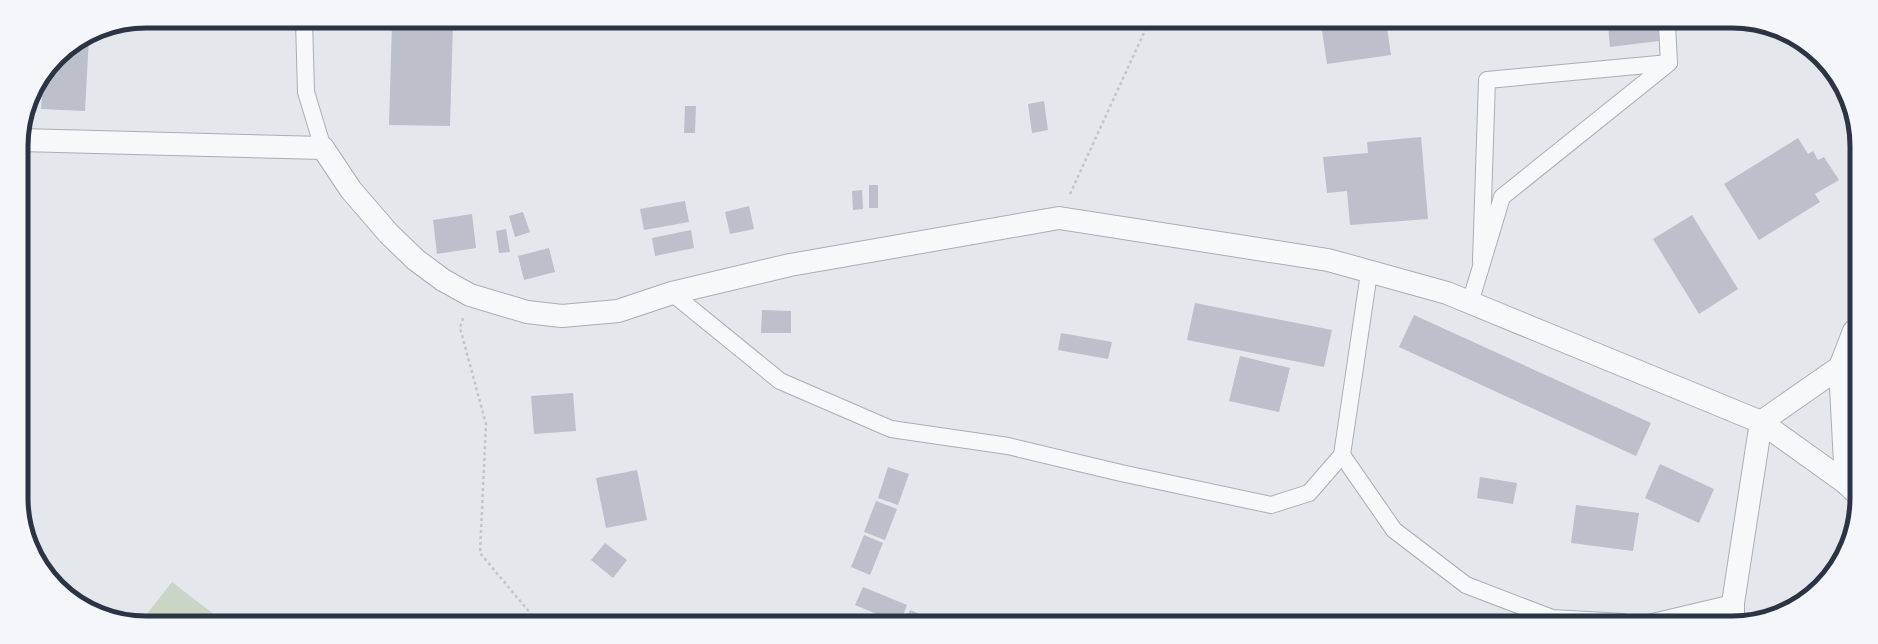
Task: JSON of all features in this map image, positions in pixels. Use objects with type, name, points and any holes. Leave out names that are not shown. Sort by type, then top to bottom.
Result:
[{"type":"street","points":[[28,140],[323,148],[351,190],[389,234],[416,260],[443,280],[470,295],[526,312],[562,316],[618,311],[672,292],[790,265],[1059,218],[1328,260],[1369,273],[1447,293],[1761,422],[1850,486]]},
{"type":"street","points":[[1850,342],[1840,367],[1850,486]]},
{"type":"street","points":[[1733,613],[1761,422],[1840,367]]},
{"type":"lane","points":[[304,28],[306,92],[323,148]]},
{"type":"lane","points":[[1667,28],[1669,63]]},
{"type":"lane","points":[[1470,303],[1481,261],[1502,196],[1669,63]]},
{"type":"lane","points":[[1481,261],[1487,80],[1669,63]]},
{"type":"lane","points":[[672,292],[780,381],[891,429],[1008,446],[1121,473],[1271,505],[1309,493],[1342,455],[1369,273]]},
{"type":"lane","points":[[1342,455],[1394,530],[1466,585],[1547,616]]},
{"type":"lane","points":[[1705,616],[1733,613]]},
{"type":"path","points":[[1059,218],[1146,28]]},
{"type":"path","points":[[470,295],[460,328],[486,424],[480,553],[533,616]]},
{"type":"green space","points":[[172,582],[216,616],[146,616]]},
{"type":"building","points":[[392,28],[453,28],[450,126],[389,125]]},
{"type":"building","points":[[1322,28],[1387,28],[1391,55],[1327,64]]},
{"type":"building","points":[[1608,28],[1658,28],[1659,41],[1610,47]]},
{"type":"building","points":[[89,43],[85,111],[41,109],[42,90],[52,74],[62,62]]},
{"type":"building","points":[[1044,101],[1048,130],[1032,133],[1028,104]]},
{"type":"building","points":[[685,106],[696,106],[695,133],[684,133]]},
{"type":"building","points":[[1421,137],[1428,219],[1350,225],[1347,191],[1327,193],[1323,157],[1368,153],[1367,142]]},
{"type":"building","points":[[1798,138],[1808,154],[1813,151],[1818,160],[1824,157],[1839,180],[1815,194],[1820,202],[1759,240],[1724,184]]},
{"type":"building","points":[[869,185],[878,185],[878,208],[869,208]]},
{"type":"building","points":[[862,190],[863,209],[853,210],[852,191]]},
{"type":"building","points":[[685,201],[689,222],[644,230],[640,209]]},
{"type":"building","points":[[749,206],[754,229],[730,234],[725,212]]},
{"type":"building","points":[[523,212],[530,232],[515,237],[509,216]]},
{"type":"building","points":[[472,214],[476,248],[437,254],[433,220]]},
{"type":"building","points":[[1692,215],[1738,289],[1699,314],[1653,239]]},
{"type":"building","points":[[506,229],[510,252],[499,253],[496,231]]},
{"type":"building","points":[[691,230],[694,248],[655,256],[652,238]]},
{"type":"building","points":[[549,248],[555,272],[524,280],[518,256]]},
{"type":"building","points":[[1195,303],[1332,330],[1324,367],[1187,340]]},
{"type":"building","points":[[762,310],[791,311],[791,333],[761,333]]},
{"type":"building","points":[[1414,315],[1651,423],[1636,456],[1399,347]]},
{"type":"building","points":[[1061,333],[1112,342],[1108,359],[1058,350]]},
{"type":"building","points":[[1240,356],[1290,368],[1279,412],[1229,401]]},
{"type":"building","points":[[573,393],[576,431],[534,434],[531,396]]},
{"type":"building","points":[[1660,464],[1714,489],[1699,523],[1645,498]]},
{"type":"building","points":[[888,467],[909,474],[898,505],[878,498]]},
{"type":"building","points":[[637,470],[647,520],[606,528],[596,478]]},
{"type":"building","points":[[1480,477],[1517,483],[1513,504],[1477,498]]},
{"type":"building","points":[[876,501],[897,509],[885,540],[864,532]]},
{"type":"building","points":[[1576,505],[1639,513],[1633,551],[1571,543]]},
{"type":"building","points":[[864,535],[883,543],[870,575],[851,567]]},
{"type":"building","points":[[605,543],[627,560],[613,578],[591,560]]},
{"type":"building","points":[[863,587],[907,605],[903,616],[882,616],[855,605]]},
{"type":"building","points":[[910,610],[925,616],[907,616]]}]
